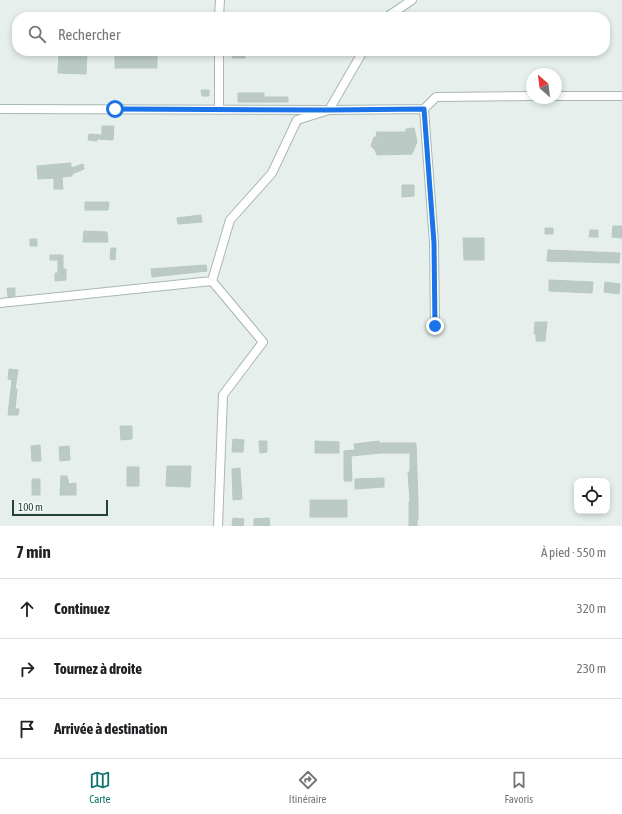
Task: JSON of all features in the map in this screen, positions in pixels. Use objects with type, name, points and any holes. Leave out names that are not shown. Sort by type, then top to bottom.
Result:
[{"type":"street","points":[[220,0],[220,12]]},
{"type":"street","points":[[394,12],[412,0]]},
{"type":"street","points":[[219,56],[219,110]]},
{"type":"street","points":[[212,281],[230,220],[272,173],[297,120],[330,110],[360,56]]},
{"type":"street","points":[[0,109],[424,109],[436,97],[526,96]]},
{"type":"street","points":[[562,96],[622,96]]},
{"type":"street","points":[[424,109],[434,243],[435,326]]},
{"type":"street","points":[[0,303],[212,281]]},
{"type":"street","points":[[212,281],[263,342],[223,395],[218,526]]},
{"type":"building","points":[[59,56],[87,56],[86,74],[58,73]]},
{"type":"building","points":[[115,56],[157,56],[157,68],[115,68]]},
{"type":"building","points":[[232,56],[245,56],[245,58],[232,58]]},
{"type":"building","points":[[201,90],[209,90],[209,96],[202,96]]},
{"type":"building","points":[[238,93],[264,93],[264,97],[288,97],[288,102],[238,102]]},
{"type":"building","points":[[102,126],[114,126],[113,140],[88,140],[89,134],[102,135]]},
{"type":"building","points":[[414,128],[417,142],[412,154],[377,155],[371,146],[374,137],[377,137],[376,132],[406,132],[406,129]]},
{"type":"building","points":[[71,163],[71,168],[83,164],[84,169],[72,174],[72,176],[62,177],[63,189],[54,189],[54,178],[38,179],[37,166]]},
{"type":"building","points":[[402,185],[414,185],[414,196],[402,197]]},
{"type":"building","points":[[85,202],[109,202],[108,210],[85,210]]},
{"type":"building","points":[[201,215],[202,222],[178,224],[177,218]]},
{"type":"building","points":[[613,226],[622,226],[622,238],[612,237]]},
{"type":"building","points":[[545,228],[553,228],[553,234],[545,234]]},
{"type":"building","points":[[590,230],[598,230],[598,237],[589,237]]},
{"type":"building","points":[[84,231],[107,232],[108,242],[83,242]]},
{"type":"building","points":[[463,238],[484,238],[484,260],[464,260]]},
{"type":"building","points":[[30,239],[37,239],[37,246],[30,246]]},
{"type":"building","points":[[111,248],[116,248],[115,260],[110,259]]},
{"type":"building","points":[[548,250],[620,253],[619,263],[547,261]]},
{"type":"building","points":[[50,255],[63,255],[63,269],[66,269],[66,280],[55,281],[55,273],[58,273],[58,260],[50,260]]},
{"type":"building","points":[[206,265],[207,271],[152,277],[151,269]]},
{"type":"building","points":[[549,280],[593,282],[592,293],[549,291]]},
{"type":"building","points":[[605,282],[620,284],[619,294],[604,292]]},
{"type":"building","points":[[7,288],[15,288],[15,296],[8,297]]},
{"type":"building","points":[[535,322],[547,322],[545,341],[536,341],[536,334],[534,334]]},
{"type":"building","points":[[9,369],[18,370],[15,389],[17,389],[15,409],[19,409],[18,415],[8,415],[12,380],[8,379]]},
{"type":"building","points":[[120,426],[132,426],[132,439],[121,440]]},
{"type":"building","points":[[233,439],[244,440],[243,452],[232,452]]},
{"type":"building","points":[[259,441],[267,441],[267,452],[260,453]]},
{"type":"building","points":[[315,441],[339,442],[339,453],[315,453]]},
{"type":"building","points":[[379,441],[379,443],[416,443],[418,502],[417,526],[409,526],[410,502],[408,472],[410,472],[410,453],[380,453],[351,456],[352,481],[344,481],[344,451],[355,450],[354,444]]},
{"type":"building","points":[[40,445],[41,461],[32,461],[31,446]]},
{"type":"building","points":[[69,446],[70,460],[60,461],[59,447]]},
{"type":"building","points":[[167,466],[191,466],[190,487],[166,486]]},
{"type":"building","points":[[127,467],[139,467],[139,486],[127,486]]},
{"type":"building","points":[[240,468],[242,499],[233,500],[232,469]]},
{"type":"building","points":[[61,476],[67,476],[69,484],[76,483],[76,495],[60,495]]},
{"type":"building","points":[[384,478],[384,487],[355,489],[355,479]]},
{"type":"building","points":[[32,479],[40,479],[40,495],[32,495]]},
{"type":"building","points":[[310,500],[347,500],[347,517],[310,517]]},
{"type":"building","points":[[233,518],[244,519],[243,526],[232,526]]},
{"type":"building","points":[[269,518],[270,526],[254,526],[254,519]]},
{"type":"route","points":[[115,109],[424,109],[434,243],[435,326]]}]
